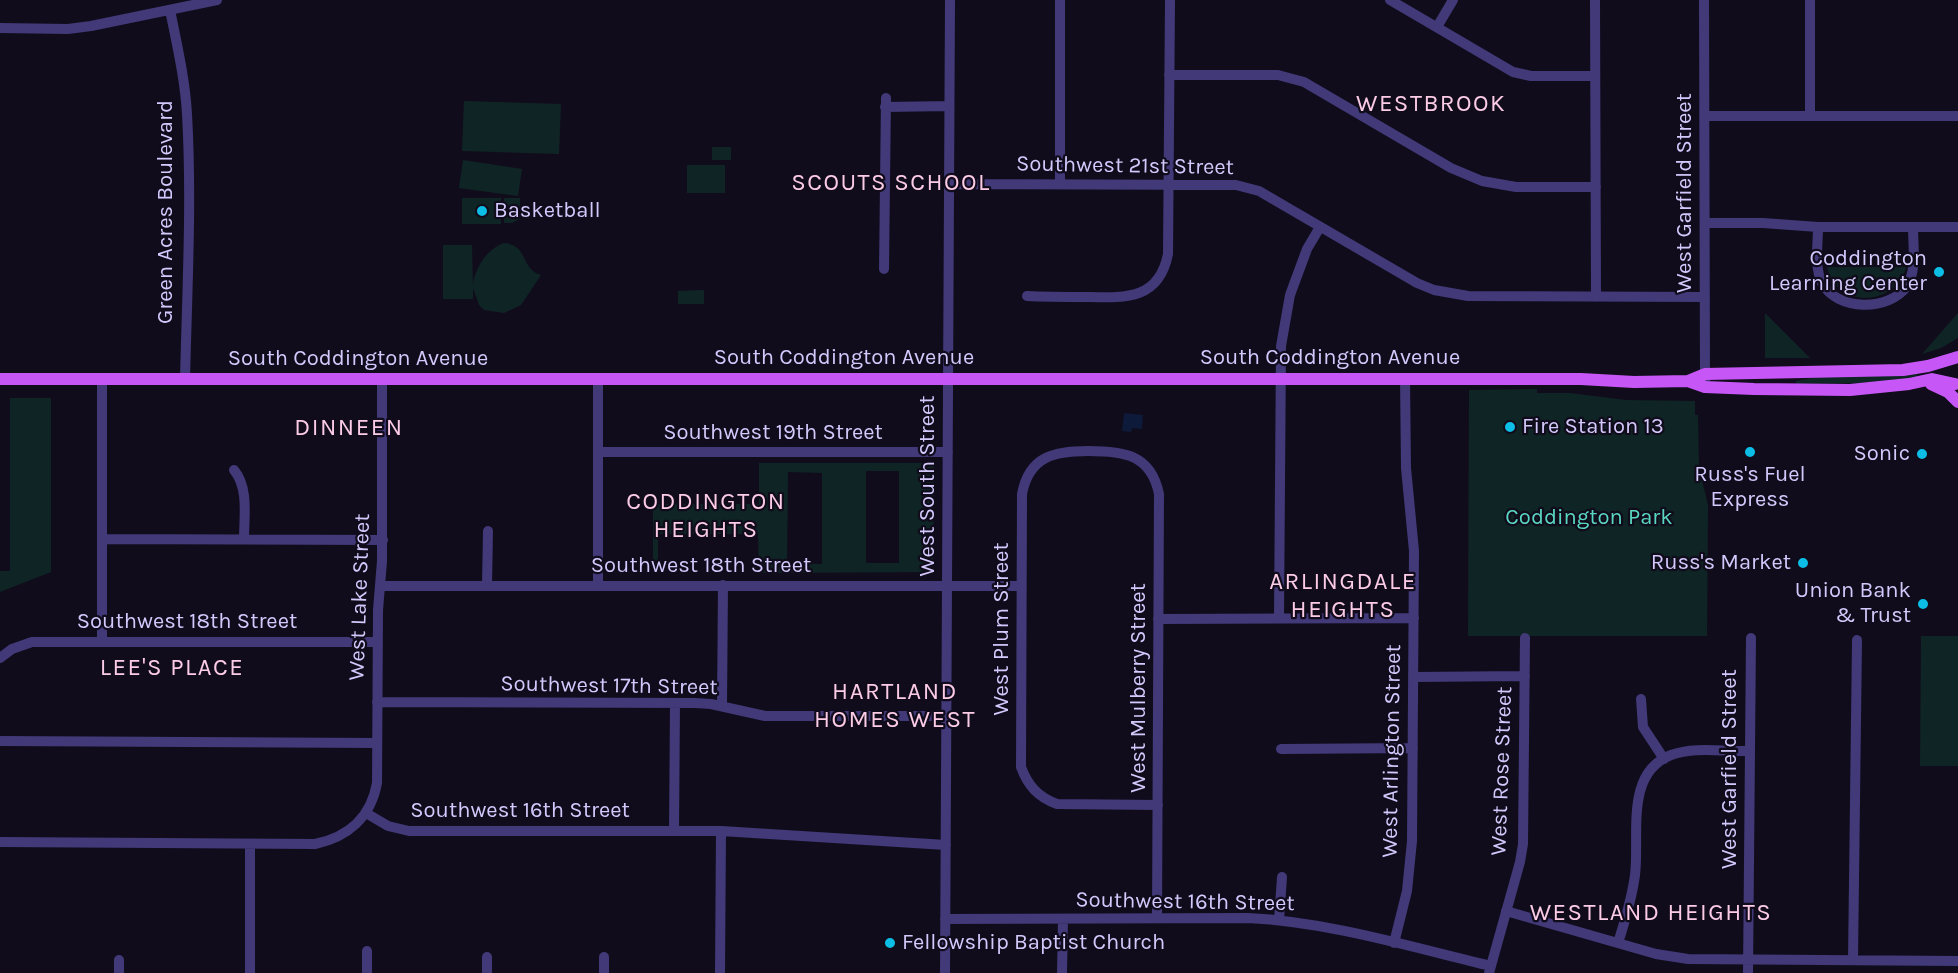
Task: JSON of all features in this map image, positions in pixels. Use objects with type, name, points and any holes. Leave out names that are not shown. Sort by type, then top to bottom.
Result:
[{"type":"main road","name":"South Coddington Avenue","points":[[0,379],[1405,378],[1581,379],[1634,382],[1705,381],[1894,371],[1928,366],[1958,358]]},
{"type":"main road","points":[[1909,384],[1931,384],[1947,392],[1957,391],[1953,369],[1958,358]]},
{"type":"main road","name":"South Coddington Avenue","points":[[1705,381],[1850,390],[1909,384],[1932,379],[1957,391]]},
{"type":"street","points":[[0,28],[68,29],[217,0]]},
{"type":"street","name":"West South Street","points":[[945,973],[950,0]]},
{"type":"street","points":[[1060,0],[1060,184]]},
{"type":"street","points":[[1027,296],[1126,297],[1142,292],[1159,282],[1168,254],[1170,0]]},
{"type":"street","points":[[1390,0],[1504,66],[1524,75],[1595,76]]},
{"type":"street","points":[[1437,27],[1452,0]]},
{"type":"street","points":[[1595,0],[1596,297]]},
{"type":"street","name":"West Garfield Street","points":[[1704,0],[1705,381]]},
{"type":"street","points":[[1810,0],[1810,116]]},
{"type":"street","name":"Green Acres Boulevard","points":[[170,10],[183,77],[187,122],[188,268],[185,380]]},
{"type":"street","points":[[1169,75],[1291,77],[1304,82],[1451,168],[1482,181],[1516,187],[1596,187]]},
{"type":"street","points":[[885,269],[886,103],[949,106]]},
{"type":"street","points":[[1705,116],[1958,116]]},
{"type":"street","name":"Southwest 21st Street","points":[[949,184],[1236,185],[1259,191],[1417,283],[1450,294],[1705,297]]},
{"type":"street","points":[[1705,223],[1763,223],[1818,227],[1958,227]]},
{"type":"street","points":[[1279,618],[1281,346],[1290,295],[1307,249],[1320,227]]},
{"type":"street","points":[[1818,227],[1818,267],[1822,283],[1843,301],[1877,304],[1894,298],[1902,292],[1911,278],[1913,227]]},
{"type":"street","name":"West Arlington Street","points":[[1394,943],[1410,867],[1413,748],[1414,551],[1405,450],[1405,378]]},
{"type":"street","points":[[102,380],[102,642]]},
{"type":"street","name":"West Lake Street","points":[[366,813],[377,783],[378,642],[383,540],[382,380]]},
{"type":"street","points":[[598,380],[598,585]]},
{"type":"street","name":"West Plum Street","points":[[1142,463],[1133,456],[1115,451],[1066,451],[1048,456],[1032,470],[1026,479],[1022,494],[1020,757],[1025,777],[1031,788],[1047,800],[1064,806],[1158,805]]},
{"type":"street","name":"Southwest 19th Street","points":[[598,452],[948,452]]},
{"type":"street","name":"West Mulberry Street","points":[[1142,463],[1153,476],[1159,494],[1157,918]]},
{"type":"street","points":[[234,470],[240,478],[244,492],[244,539]]},
{"type":"street","points":[[488,531],[488,585]]},
{"type":"street","points":[[102,539],[383,540]]},
{"type":"street","points":[[722,706],[723,585]]},
{"type":"street","name":"Southwest 18th Street","points":[[381,586],[1021,586]]},
{"type":"street","points":[[1158,619],[1414,618]]},
{"type":"street","name":"West Rose Street","points":[[1490,969],[1523,844],[1526,638]]},
{"type":"street","name":"West Garfield Street","points":[[1748,973],[1751,638]]},
{"type":"street","points":[[1853,960],[1857,640]]},
{"type":"street","name":"Southwest 18th Street","points":[[1,658],[12,649],[32,642],[378,642]]},
{"type":"street","points":[[1413,677],[1525,676]]},
{"type":"street","points":[[1641,699],[1643,727],[1664,759]]},
{"type":"street","name":"Southwest 17th Street","points":[[377,702],[675,703],[711,704],[765,716],[946,716]]},
{"type":"street","points":[[674,831],[675,703]]},
{"type":"street","points":[[0,741],[377,743]]},
{"type":"street","points":[[1281,748],[1413,748]]},
{"type":"street","points":[[1618,943],[1635,877],[1637,804],[1640,789],[1649,773],[1664,759],[1684,752],[1750,751]]},
{"type":"street","points":[[0,842],[306,844],[326,842],[347,832],[366,813]]},
{"type":"street","name":"Southwest 16th Street","points":[[366,813],[388,826],[410,831],[720,831],[946,845]]},
{"type":"street","points":[[720,831],[720,973]]},
{"type":"street","points":[[249,973],[250,844]]},
{"type":"street","points":[[1278,920],[1282,878]]},
{"type":"street","points":[[1506,911],[1672,957],[1748,960],[1958,961]]},
{"type":"street","name":"Southwest 16th Street","points":[[945,920],[1157,918],[1278,920],[1320,926],[1394,943],[1490,969]]},
{"type":"street","points":[[1062,973],[1063,919]]},
{"type":"street","points":[[367,951],[367,973]]},
{"type":"street","points":[[487,957],[487,973]]},
{"type":"street","points":[[604,957],[604,973]]},
{"type":"street","points":[[119,960],[119,973]]},
{"type":"green space","points":[[464,101],[561,104],[559,154],[462,151]]},
{"type":"green space","points":[[712,147],[731,147],[731,160],[712,160]]},
{"type":"green space","points":[[463,160],[522,169],[518,196],[459,188]]},
{"type":"green space","points":[[687,165],[725,165],[725,193],[687,193]]},
{"type":"green space","name":"Basketball","points":[[462,198],[501,198],[501,224],[462,224]]},
{"type":"green space","points":[[504,198],[520,198],[520,219],[512,223],[504,223]]},
{"type":"green space","points":[[504,243],[517,248],[530,268],[541,275],[521,305],[504,313],[484,310],[479,305],[473,288],[473,299],[443,299],[443,245],[472,245],[473,285],[476,272],[487,254]]},
{"type":"green space","points":[[1827,267],[1906,267],[1900,280],[1891,290],[1879,296],[1866,298],[1853,296],[1841,290],[1832,281]]},
{"type":"green space","points":[[704,290],[704,304],[678,304],[678,291]]},
{"type":"green space","points":[[1765,313],[1810,358],[1765,358]]},
{"type":"green space","points":[[1958,313],[1958,338],[1941,348],[1922,354]]},
{"type":"green space","points":[[1917,372],[1918,377],[1861,383],[1796,384],[1796,381],[1821,376]]},
{"type":"green space","name":"Coddington Park","points":[[1537,389],[1537,393],[1570,393],[1626,400],[1695,401],[1695,415],[1698,415],[1699,468],[1708,505],[1707,636],[1468,636],[1469,390]]},
{"type":"green space","points":[[10,398],[51,398],[51,572],[0,592],[0,571],[10,571]]},
{"type":"green space","points":[[759,463],[934,463],[933,572],[759,573],[758,534],[658,534],[658,573],[653,573],[653,504],[759,504]],"holes":[[[866,471],[899,471],[899,563],[866,563]],[[788,472],[822,473],[822,564],[787,563]]]},
{"type":"green space","points":[[1921,636],[1958,636],[1958,766],[1920,766]]},
{"type":"water","points":[[1124,413],[1143,415],[1142,429],[1132,428],[1131,432],[1122,431]]},
{"type":"place","name":"Basketball","points":[[482,211]]},
{"type":"place","name":"Coddington Learning Center","points":[[1939,272]]},
{"type":"place","name":"Fire Station 13","points":[[1510,427]]},
{"type":"place","name":"Russ's Fuel Express","points":[[1750,452]]},
{"type":"place","name":"Sonic","points":[[1922,454]]},
{"type":"place","name":"Russ's Market","points":[[1803,563]]},
{"type":"place","name":"Union Bank & Trust","points":[[1923,604]]},
{"type":"place","name":"Fellowship Baptist Church","points":[[890,943]]},
{"type":"district","name":"WESTBROOK","points":[[1431,104]]},
{"type":"district","name":"SCOUTS SCHOOL","points":[[891,183]]},
{"type":"district","name":"DINNEEN","points":[[349,428]]},
{"type":"district","name":"CODDINGTON HEIGHTS","points":[[706,516]]},
{"type":"district","name":"ARLINGDALE HEIGHTS","points":[[1343,596]]},
{"type":"district","name":"LEE'S PLACE","points":[[172,668]]},
{"type":"district","name":"HARTLAND HOMES WEST","points":[[895,706]]},
{"type":"district","name":"WESTLAND HEIGHTS","points":[[1651,913]]}]
